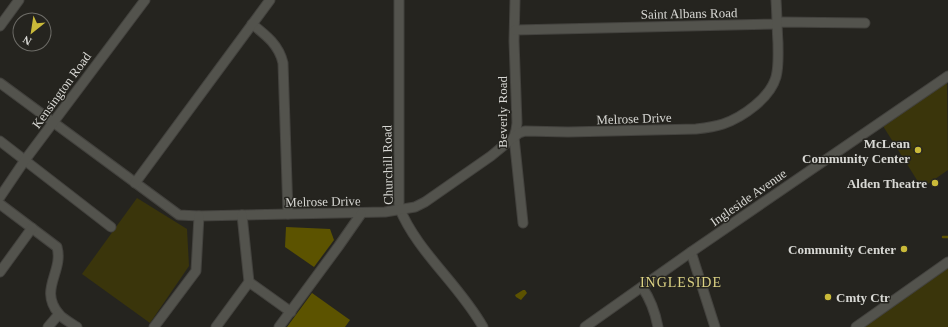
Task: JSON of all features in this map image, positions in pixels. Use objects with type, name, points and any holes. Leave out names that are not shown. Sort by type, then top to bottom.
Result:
[{"type":"street","points":[[0,26],[19,0]]},
{"type":"street","name":"Kensington Road","points":[[0,197],[25,160],[145,0]]},
{"type":"street","points":[[135,183],[270,0]]},
{"type":"street","name":"Churchill Road","points":[[400,0],[398,198],[400,211],[415,237],[464,297],[483,327]]},
{"type":"street","name":"Beverly Road","points":[[515,0],[517,123],[514,137],[523,223]]},
{"type":"street","points":[[776,0],[777,24]]},
{"type":"street","name":"Saint Albans Road","points":[[515,30],[777,24],[781,22],[865,23]]},
{"type":"street","points":[[252,24],[274,44],[282,57],[288,214]]},
{"type":"street","name":"Melrose Drive","points":[[0,83],[179,215],[361,214],[400,211],[415,207],[425,202],[491,156],[514,137],[525,131],[568,132],[688,129],[715,126],[729,122],[756,104],[772,87],[777,74],[778,62],[777,24]]},
{"type":"street","name":"Ingleside Avenue","points":[[585,327],[691,252],[948,76]]},
{"type":"street","points":[[0,141],[111,227]]},
{"type":"street","points":[[0,204],[57,247],[59,255],[58,265],[50,290],[52,301],[59,314],[77,327]]},
{"type":"street","points":[[279,327],[361,214]]},
{"type":"street","points":[[216,327],[249,282],[242,215]]},
{"type":"street","points":[[154,327],[196,271],[199,216]]},
{"type":"street","points":[[0,272],[32,228]]},
{"type":"street","points":[[691,252],[715,327]]},
{"type":"street","points":[[856,327],[948,262]]},
{"type":"street","points":[[249,282],[291,312]]},
{"type":"street","points":[[642,287],[650,298],[658,327]]},
{"type":"street","points":[[48,327],[59,314]]},
{"type":"shaded area","points":[[947,82],[948,170],[922,188],[883,126]]},
{"type":"shaded area","points":[[137,198],[187,229],[189,266],[150,323],[82,274]]},
{"type":"shaded area","points":[[286,227],[330,229],[334,240],[314,267],[285,247]]},
{"type":"shaded area","points":[[948,266],[948,327],[864,327]]},
{"type":"shaded area","points":[[523,290],[527,293],[521,300],[515,295]]},
{"type":"shaded area","points":[[312,293],[350,320],[345,327],[287,327]]},
{"type":"waterway","points":[[943,237],[948,237]]},
{"type":"place","name":"McLean Community Center","points":[[918,150]]},
{"type":"place","name":"Alden Theatre","points":[[935,183]]},
{"type":"place","name":"Community Center","points":[[904,249]]},
{"type":"place","name":"Cmty Ctr","points":[[828,297]]},
{"type":"district","name":"INGLESIDE","points":[[681,282]]}]
